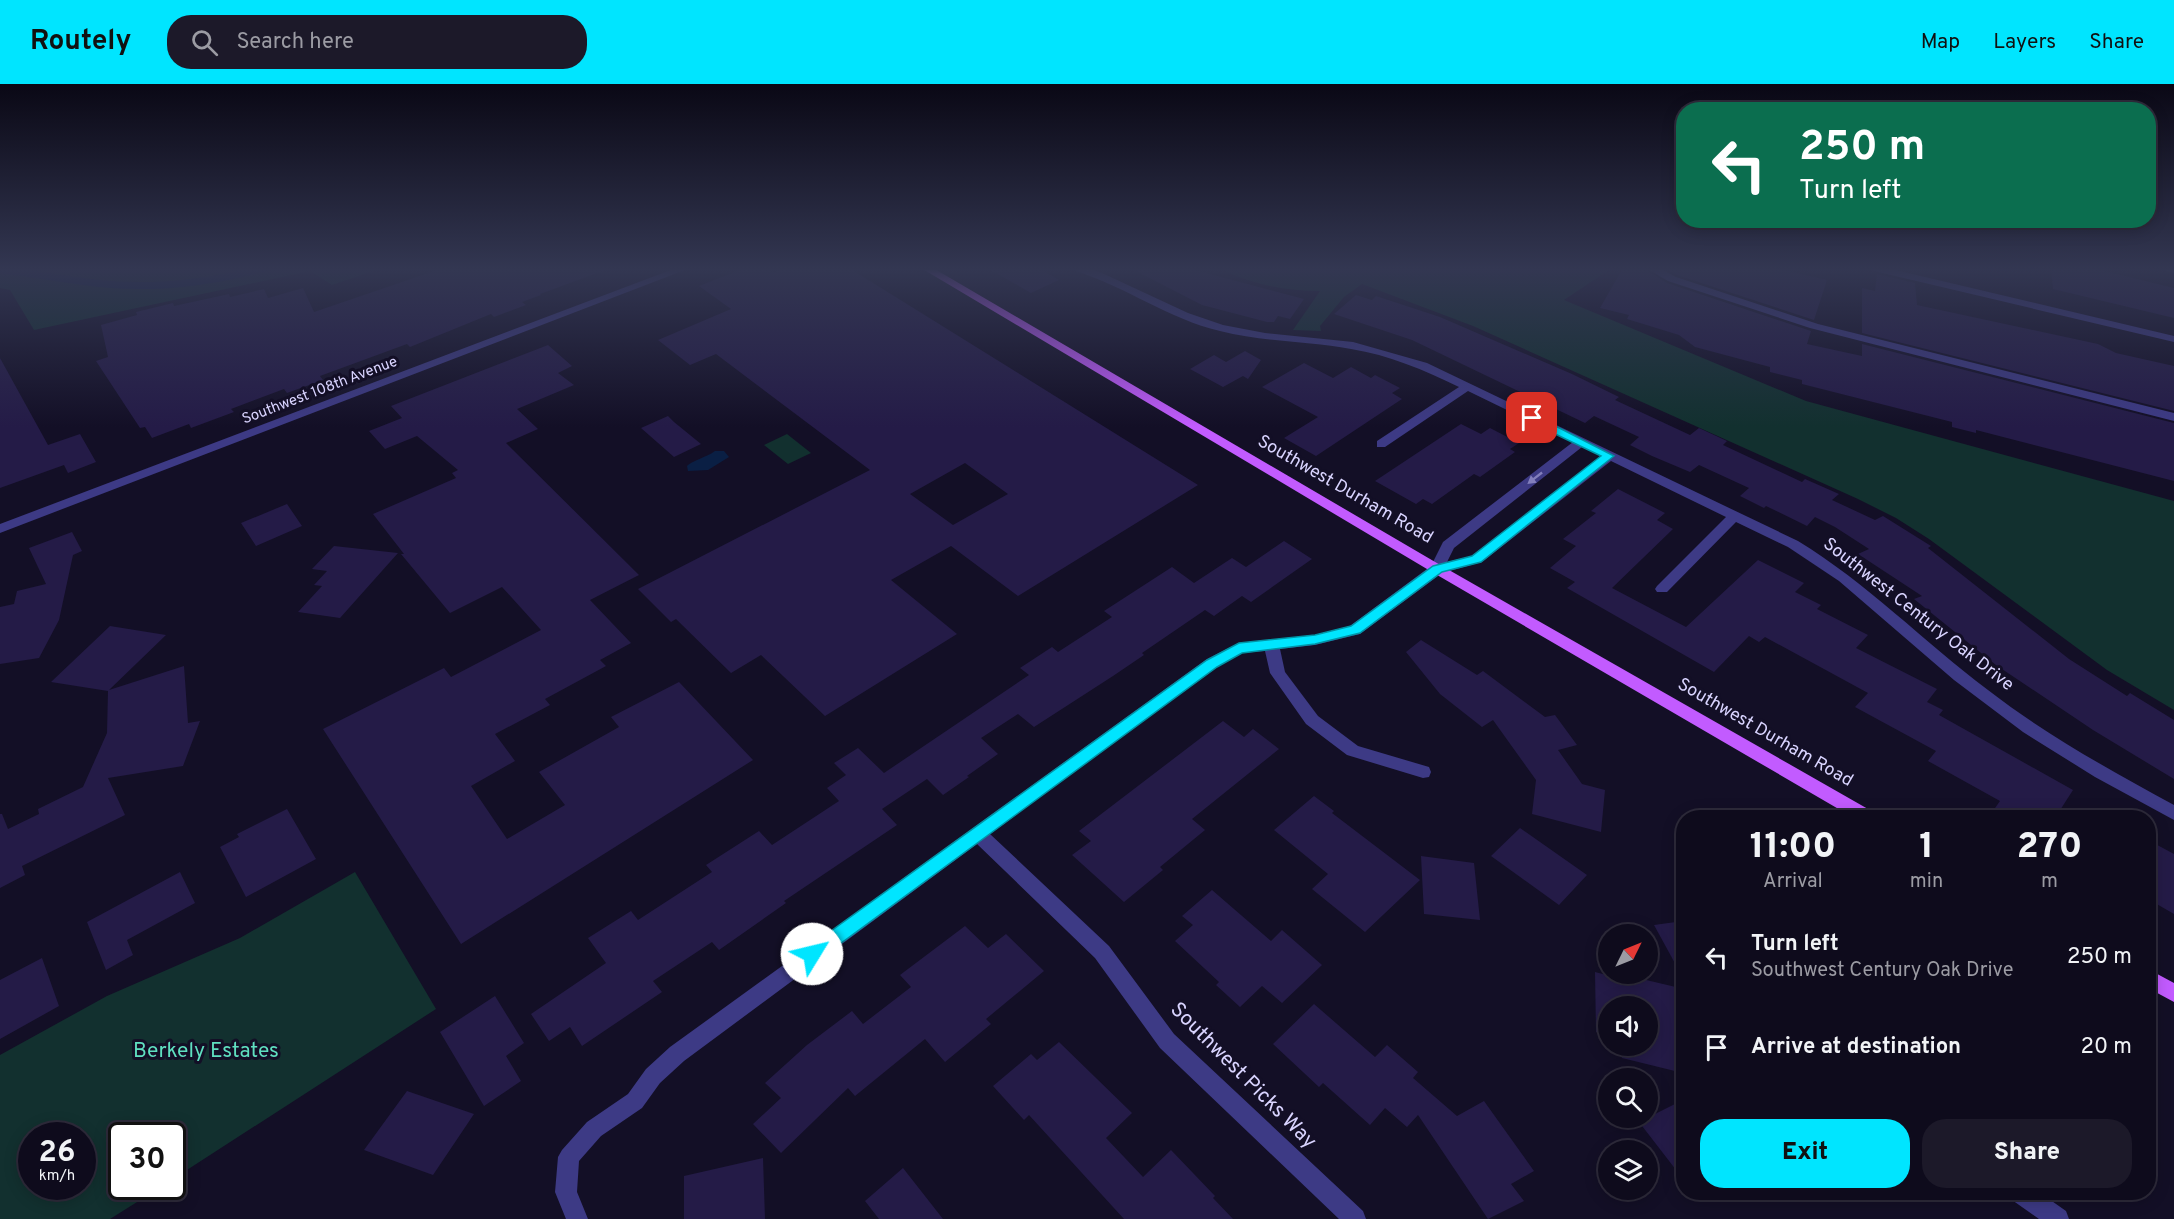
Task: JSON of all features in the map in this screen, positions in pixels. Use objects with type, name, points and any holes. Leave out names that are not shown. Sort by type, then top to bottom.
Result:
[{"type":"main road","name":"Southwest Durham Road","points":[[1016,321],[1437,569],[1855,810]]},
{"type":"main road","points":[[2156,983],[2174,993]]},
{"type":"street","name":"Southwest 108th Avenue","points":[[0,529],[546,321]]},
{"type":"street","name":"Southwest Century Oak Drive","points":[[1198,321],[1218,328],[1292,341],[1341,344],[1384,352],[1423,365],[1818,558],[1983,695],[2076,757],[2174,813]]},
{"type":"street","points":[[1796,321],[2174,417]]},
{"type":"street","points":[[2098,321],[2174,339]]},
{"type":"street","points":[[1381,444],[1466,387]]},
{"type":"street","points":[[1437,569],[1448,545],[1581,442]]},
{"type":"street","points":[[577,1219],[566,1192],[568,1157],[594,1129],[636,1101],[653,1076],[677,1054],[1212,663],[1239,648],[1335,636],[1355,630],[1437,569],[1477,559],[1609,456]]},
{"type":"street","points":[[1662,589],[1734,516]]},
{"type":"street","points":[[1271,645],[1278,673],[1311,720],[1353,751],[1423,772]]},
{"type":"street","name":"Southwest Picks Way","points":[[978,834],[1102,952],[1167,1041],[1355,1219]]},
{"type":"street","points":[[2031,1200],[2058,1219]]},
{"type":"green space","points":[[29,321],[76,321],[34,330]]},
{"type":"green space","points":[[1299,321],[1324,321],[1320,326],[1321,331],[1293,330]]},
{"type":"green space","points":[[1460,321],[1614,321],[1806,401],[2174,501],[2174,710],[2107,670],[1929,539],[1896,518]]},
{"type":"green space","points":[[787,434],[811,453],[788,464],[764,445]]},
{"type":"green space","name":"Berkely Estates","points":[[355,872],[436,1009],[186,1171],[186,1122],[108,1122],[108,1200],[140,1200],[110,1219],[0,1219],[0,1055],[107,996],[240,938]]},
{"type":"water","points":[[715,451],[724,451],[729,457],[708,470],[688,471],[689,464]]},
{"type":"building","points":[[116,321],[474,321],[410,347],[407,344],[320,376],[323,380],[287,393],[284,389],[231,409],[234,412],[191,428],[189,424],[152,438],[145,427],[140,428],[96,361],[108,357],[101,325]]},
{"type":"building","points":[[703,321],[934,321],[1198,485],[1018,596],[951,546],[891,580],[957,634],[825,716],[761,655],[731,673],[676,619],[671,622],[638,589],[870,470],[716,354],[690,365],[658,340]],"holes":[[[965,463],[1008,494],[953,525],[910,494]]]},
{"type":"building","points":[[1355,321],[1449,321],[1572,374],[1619,397],[1615,400],[1690,435],[1699,428],[1727,441],[1723,445],[1802,482],[1805,479],[1839,494],[1832,500],[1875,520],[1883,516],[1931,546],[1928,548],[2069,659],[2127,696],[2130,693],[2174,720],[2174,779],[2093,730],[1996,665],[1914,599],[1922,596],[1858,554],[1869,549],[1835,527],[1815,517],[1807,526],[1766,506],[1764,508],[1740,496],[1749,488],[1699,465],[1690,472],[1652,456],[1630,445],[1639,437],[1594,416],[1585,423],[1412,340]]},
{"type":"building","points":[[1633,321],[1781,321],[1811,331],[1807,344],[1862,356],[1862,344],[2174,423],[2174,481],[1976,430],[1976,433],[1952,427],[1952,422],[1802,384],[1802,380],[1770,372],[1770,367],[1695,347],[1679,335]]},
{"type":"building","points":[[1862,321],[1991,321],[2098,344],[2116,353],[2174,366],[2174,411],[1862,333]]},
{"type":"building","points":[[548,345],[572,366],[558,373],[574,385],[517,409],[538,429],[506,443],[639,575],[590,600],[631,643],[600,660],[606,666],[545,699],[550,705],[495,734],[515,761],[471,786],[507,839],[565,805],[539,772],[619,727],[611,717],[679,682],[753,760],[461,944],[323,729],[444,668],[451,677],[541,630],[502,587],[450,613],[401,554],[404,554],[373,514],[456,478],[452,473],[458,470],[417,436],[385,449],[369,431],[402,418],[391,406]]},
{"type":"building","points":[[1245,351],[1261,360],[1248,379],[1243,376],[1223,387],[1190,369],[1214,355],[1226,362]]},
{"type":"building","points":[[0,358],[48,445],[80,434],[96,462],[68,473],[64,465],[0,488]]},
{"type":"building","points":[[1304,363],[1333,378],[1351,367],[1371,378],[1375,375],[1400,388],[1392,393],[1402,399],[1316,456],[1284,438],[1318,417],[1262,387]]},
{"type":"building","points":[[668,416],[701,444],[674,457],[641,428]]},
{"type":"building","points":[[1461,424],[1481,434],[1490,428],[1519,443],[1510,449],[1515,452],[1480,477],[1474,474],[1432,504],[1423,499],[1416,504],[1375,481]]},
{"type":"building","points":[[1618,489],[1665,513],[1657,520],[1673,529],[1612,588],[1686,627],[1758,560],[1804,583],[1795,592],[1821,605],[1817,609],[1868,635],[1856,648],[1937,689],[1927,702],[1943,710],[1939,715],[2073,790],[2060,810],[1994,810],[2000,801],[1928,761],[1936,751],[1855,707],[1868,693],[1765,637],[1759,642],[1749,636],[1714,672],[1567,588],[1575,582],[1550,568],[1576,546],[1563,539],[1596,513],[1591,511]]},
{"type":"building","points":[[287,504],[302,526],[256,546],[241,523]]},
{"type":"building","points":[[72,532],[82,551],[73,555],[59,620],[39,658],[0,664],[0,607],[14,604],[17,591],[46,584],[29,548]]},
{"type":"building","points":[[1284,541],[1312,559],[1251,602],[1242,596],[1214,616],[1205,610],[1142,653],[1144,655],[1034,727],[1018,714],[981,738],[998,754],[967,776],[969,777],[943,795],[927,779],[882,809],[897,825],[784,901],[786,903],[719,950],[712,942],[653,981],[662,992],[582,1046],[570,1027],[549,1041],[531,1014],[606,963],[588,938],[631,911],[638,920],[712,872],[706,865],[759,831],[772,845],[839,801],[827,788],[846,775],[834,763],[858,748],[884,773],[1029,675],[1020,668],[1052,647],[1058,652],[1112,617],[1104,611],[1172,567],[1194,583],[1232,558],[1246,567]]},
{"type":"building","points":[[334,546],[398,553],[340,618],[298,612],[322,586],[314,585],[327,571],[312,569]]},
{"type":"building","points":[[110,626],[166,635],[109,690],[184,666],[188,723],[200,721],[183,766],[108,778],[125,815],[22,866],[25,875],[0,888],[0,814],[8,829],[39,814],[38,809],[83,787],[107,733],[108,691],[51,682]]},
{"type":"building","points":[[1421,640],[1477,675],[1483,671],[1545,717],[1555,715],[1577,745],[1558,750],[1582,784],[1605,790],[1601,832],[1532,814],[1536,780],[1493,720],[1482,727],[1440,694],[1406,652]]},
{"type":"building","points":[[1223,721],[1244,737],[1253,729],[1279,749],[1192,819],[1205,830],[1160,867],[1163,870],[1124,902],[1072,855],[1091,841],[1079,831]]},
{"type":"building","points":[[1314,796],[1334,811],[1332,813],[1420,880],[1365,932],[1312,889],[1328,874],[1274,830]]},
{"type":"building","points":[[287,809],[316,859],[246,897],[220,847],[239,837],[237,834]]},
{"type":"building","points":[[1520,828],[1587,875],[1559,905],[1491,856]]},
{"type":"building","points":[[2156,844],[2174,854],[2174,914],[2156,904]]},
{"type":"building","points":[[1421,856],[1474,863],[1480,920],[1424,914]]},
{"type":"building","points":[[180,872],[195,903],[127,940],[133,955],[106,970],[87,922]]},
{"type":"building","points":[[1212,890],[1271,941],[1282,930],[1322,965],[1282,1003],[1262,986],[1240,1007],[1216,985],[1219,982],[1175,941],[1193,925],[1182,916]]},
{"type":"building","points":[[1676,922],[1676,965],[1658,932],[1658,924]]},
{"type":"building","points":[[965,926],[988,948],[1006,934],[1044,971],[986,1019],[991,1024],[945,1062],[925,1039],[855,1096],[848,1088],[781,1153],[753,1124],[781,1098],[765,1083],[807,1045],[852,1011],[863,1024],[911,987],[900,975]]},
{"type":"building","points":[[42,958],[59,1006],[0,1039],[0,980]]},
{"type":"building","points":[[1595,972],[1598,973],[1598,984],[1658,983],[1676,987],[1676,1071],[1622,1058],[1622,1056],[1658,1056],[1658,996],[1598,996],[1598,1032],[1596,1032]]},
{"type":"building","points":[[495,996],[524,1043],[506,1056],[521,1081],[484,1106],[440,1032]]},
{"type":"building","points":[[1314,1004],[1375,1057],[1387,1045],[1418,1072],[1413,1078],[1457,1116],[1484,1101],[1534,1171],[1511,1184],[1524,1201],[1488,1219],[1418,1115],[1407,1127],[1385,1108],[1370,1125],[1323,1083],[1319,1087],[1273,1044]]},
{"type":"building","points":[[1059,1042],[1132,1113],[1106,1138],[1143,1177],[1171,1150],[1215,1196],[1213,1198],[1233,1219],[1124,1219],[1029,1115],[1024,1120],[993,1086],[1031,1054],[1037,1060]]},
{"type":"building","points":[[407,1091],[474,1114],[433,1175],[364,1150]]},
{"type":"building","points":[[1676,1104],[1676,1170],[1658,1147],[1658,1140],[1653,1140],[1644,1128],[1658,1128],[1658,1112]]},
{"type":"building","points":[[763,1158],[765,1219],[684,1219],[684,1176]]},
{"type":"building","points":[[903,1168],[943,1219],[879,1219],[865,1201]]},
{"type":"route","points":[[812,954],[1212,663],[1239,648],[1335,636],[1355,630],[1437,569],[1477,559],[1609,456],[1532,418]]}]
